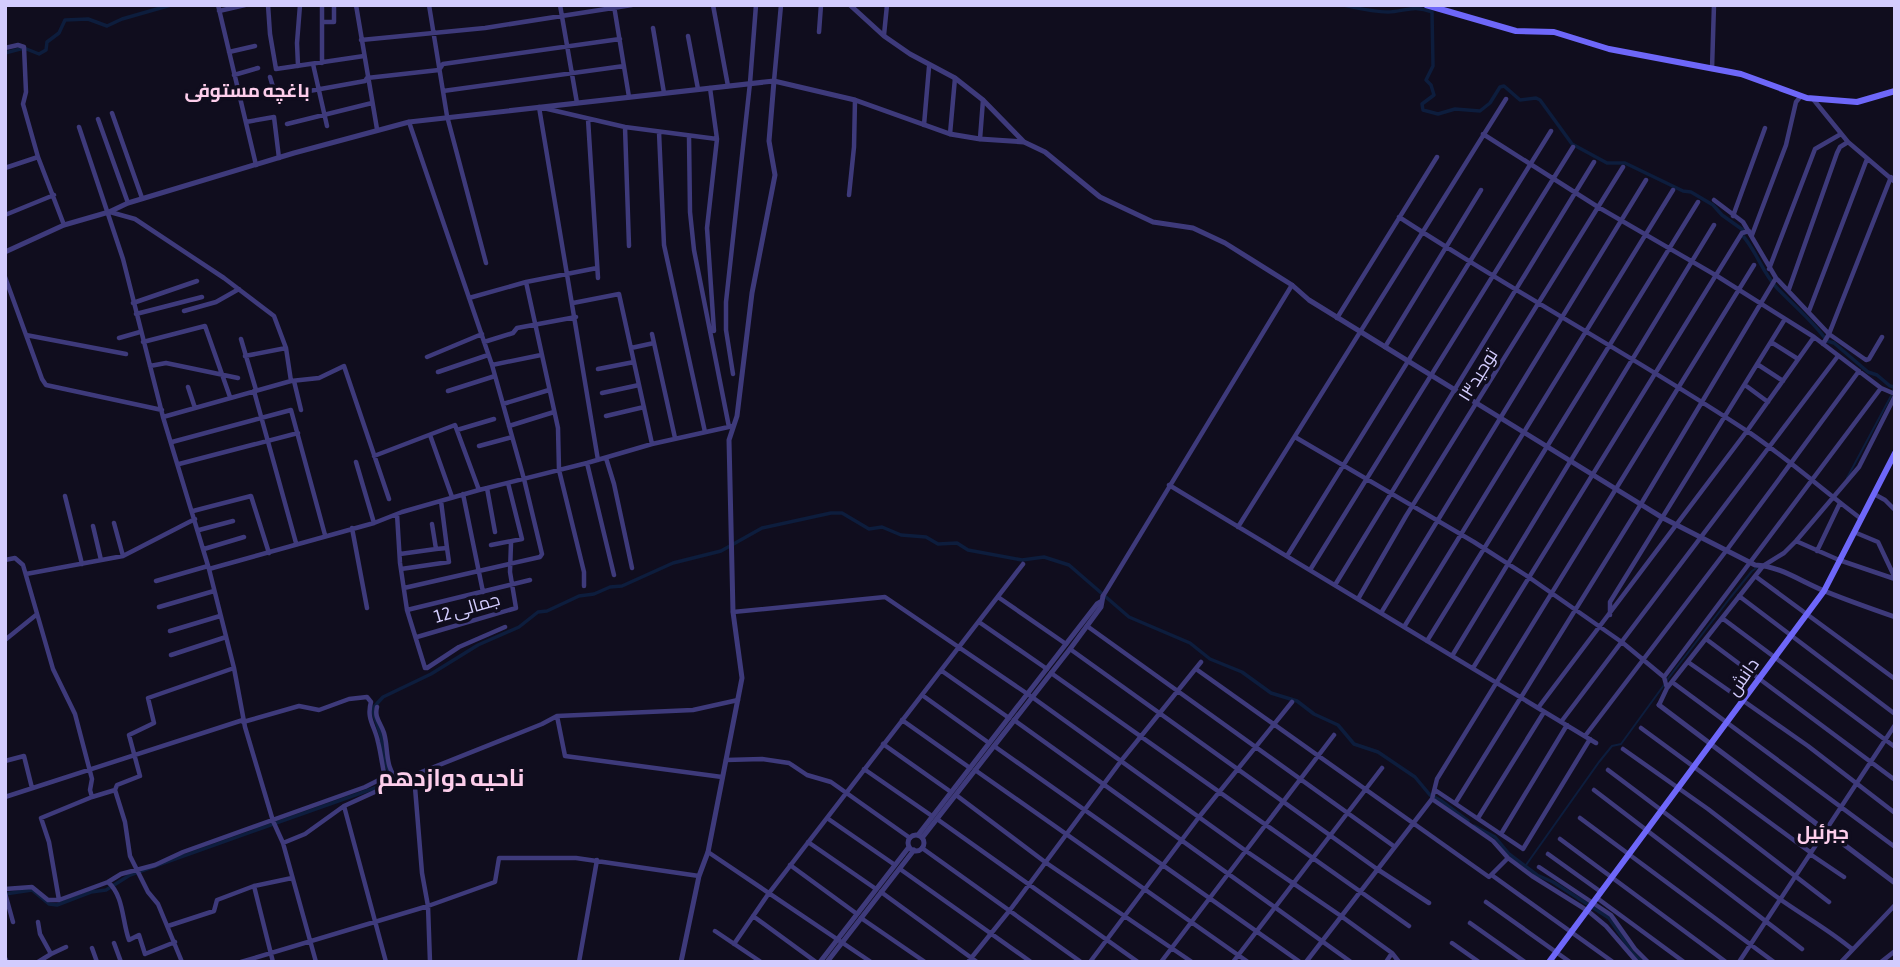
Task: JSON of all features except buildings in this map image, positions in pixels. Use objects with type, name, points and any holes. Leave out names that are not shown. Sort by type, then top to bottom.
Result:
[{"type":"main road","points":[[1426,5],[1516,31],[1554,32],[1609,49],[1741,74],[1801,96],[1857,102],[1895,92]]},
{"type":"main road","name":"دانش","points":[[1549,962],[1824,591],[1895,453]]},
{"type":"street","points":[[244,5],[219,8],[256,165]]},
{"type":"street","points":[[268,5],[276,69],[364,56]]},
{"type":"street","points":[[298,66],[300,5]]},
{"type":"street","points":[[322,5],[322,63]]},
{"type":"street","points":[[322,22],[334,22],[334,5]]},
{"type":"street","points":[[356,5],[377,129]]},
{"type":"street","points":[[430,5],[447,116],[486,263]]},
{"type":"street","points":[[560,5],[577,103]]},
{"type":"street","points":[[361,40],[434,34],[632,5]]},
{"type":"street","points":[[713,5],[728,86]]},
{"type":"street","points":[[733,374],[726,330],[726,302],[750,83],[755,5]]},
{"type":"street","points":[[156,581],[269,553],[463,494],[731,426],[737,416],[752,293],[775,175],[769,141],[781,5]]},
{"type":"street","points":[[819,32],[821,5]]},
{"type":"street","points":[[850,5],[884,36],[955,78],[983,100],[1024,142],[1045,152],[1100,197],[1153,222],[1193,228],[1225,243],[1292,285],[1337,318],[1522,433],[1594,473],[1701,539],[1753,564],[1789,574],[1824,591],[1895,617]]},
{"type":"street","points":[[884,36],[887,5]]},
{"type":"street","points":[[1712,69],[1714,5]]},
{"type":"street","points":[[614,7],[629,97]]},
{"type":"street","points":[[653,28],[664,93]]},
{"type":"street","points":[[688,36],[698,89]]},
{"type":"street","points":[[270,78],[275,97],[365,81],[368,78],[439,70],[443,64],[620,39]]},
{"type":"street","points":[[5,48],[18,45],[24,47],[26,92],[23,104],[38,157],[64,225]]},
{"type":"street","points":[[229,52],[255,46]]},
{"type":"street","points":[[313,64],[327,126]]},
{"type":"street","points":[[443,91],[624,66]]},
{"type":"street","points":[[925,125],[929,67]]},
{"type":"street","points":[[234,75],[258,68]]},
{"type":"street","points":[[950,134],[955,78]]},
{"type":"street","points":[[5,252],[64,225],[109,212],[142,198],[377,129],[447,116],[750,83],[774,81],[855,100],[950,134],[1024,142]]},
{"type":"street","points":[[710,88],[717,139],[707,228],[711,331]]},
{"type":"street","points":[[1750,234],[1786,145],[1796,102],[1801,96]]},
{"type":"street","points":[[1812,98],[1848,142],[1895,182]]},
{"type":"street","points":[[1238,527],[1506,99]]},
{"type":"street","points":[[849,195],[855,100]]},
{"type":"street","points":[[980,139],[983,100]]},
{"type":"street","points":[[287,124],[372,103]]},
{"type":"street","points":[[539,107],[625,127],[717,139]]},
{"type":"street","points":[[539,107],[598,460]]},
{"type":"street","points":[[112,113],[142,198]]},
{"type":"street","points":[[246,122],[274,117],[279,158]]},
{"type":"street","points":[[98,120],[128,203]]},
{"type":"street","points":[[589,120],[598,278]]},
{"type":"street","points":[[404,588],[541,556],[524,479],[492,365],[409,122]]},
{"type":"street","points":[[79,127],[109,212],[163,417],[199,530],[234,668],[243,721],[273,821],[283,843],[316,962]]},
{"type":"street","points":[[625,127],[629,246]]},
{"type":"street","points":[[1733,216],[1765,128]]},
{"type":"street","points":[[1287,556],[1551,131]]},
{"type":"street","points":[[659,132],[664,245],[705,432]]},
{"type":"street","points":[[1483,134],[1598,207],[1717,276],[1814,337],[1881,388],[1895,395],[1859,467],[1796,541],[1784,553],[1763,566],[1667,688],[1659,705],[1895,883]]},
{"type":"street","points":[[1769,269],[1815,149],[1841,134]]},
{"type":"street","points":[[681,962],[699,876],[708,852],[742,678],[733,612],[730,552],[731,426],[694,250],[688,136]]},
{"type":"street","points":[[1788,289],[1837,153],[1840,147],[1848,142]]},
{"type":"street","points":[[1310,570],[1573,147]]},
{"type":"street","points":[[5,167],[38,157]]},
{"type":"street","points":[[1337,318],[1437,157]]},
{"type":"street","points":[[1809,311],[1867,159]]},
{"type":"street","points":[[1335,584],[1594,162]]},
{"type":"street","name":"توحید۱۳","points":[[1358,599],[1623,167]]},
{"type":"street","points":[[1823,344],[1891,177]]},
{"type":"street","points":[[1381,612],[1646,180]]},
{"type":"street","points":[[1385,347],[1481,190]]},
{"type":"street","points":[[1405,627],[1672,190]]},
{"type":"street","points":[[5,215],[54,195]]},
{"type":"street","points":[[1714,200],[1743,222],[1769,269],[1829,334],[1866,360],[1882,337]]},
{"type":"street","points":[[1427,641],[1698,202]]},
{"type":"street","points":[[109,212],[135,219],[239,289],[276,319],[301,410]]},
{"type":"street","points":[[1399,218],[1769,446],[1860,518]]},
{"type":"street","points":[[1452,656],[1714,225]]},
{"type":"street","points":[[1473,668],[1742,233],[1750,234]]},
{"type":"street","points":[[1306,962],[1432,799],[1437,779],[1754,265]]},
{"type":"street","points":[[469,298],[526,282],[597,268]]},
{"type":"street","points":[[5,277],[46,385],[162,410]]},
{"type":"street","points":[[1456,802],[1642,504],[1776,278]]},
{"type":"street","points":[[133,303],[197,281]]},
{"type":"street","points":[[526,282],[558,428],[559,470],[584,572],[584,586]]},
{"type":"street","points":[[1068,646],[1101,607],[1109,582],[1292,285]]},
{"type":"street","points":[[184,311],[216,302],[239,289]]},
{"type":"street","points":[[573,303],[619,294],[652,444]]},
{"type":"street","points":[[136,314],[202,297]]},
{"type":"street","points":[[484,342],[513,333],[517,328],[576,317]]},
{"type":"street","points":[[1610,615],[1610,602],[1785,319]]},
{"type":"street","points":[[144,342],[205,326],[230,397]]},
{"type":"street","points":[[711,331],[726,330]]},
{"type":"street","points":[[119,338],[141,332]]},
{"type":"street","points":[[25,334],[126,354]]},
{"type":"street","points":[[427,357],[482,334]]},
{"type":"street","points":[[652,334],[676,439]]},
{"type":"street","points":[[1538,708],[1747,432],[1814,337]]},
{"type":"street","points":[[241,339],[296,543]]},
{"type":"street","points":[[1771,342],[1798,359]]},
{"type":"street","points":[[631,348],[654,343]]},
{"type":"street","points":[[245,356],[286,348]]},
{"type":"street","points":[[439,372],[488,355]]},
{"type":"street","points":[[492,365],[541,355]]},
{"type":"street","points":[[1561,722],[1838,356]]},
{"type":"street","points":[[150,366],[166,362],[238,378]]},
{"type":"street","points":[[598,369],[634,362]]},
{"type":"street","points":[[1757,364],[1783,381]]},
{"type":"street","points":[[163,417],[230,397],[319,377],[344,366],[389,499]]},
{"type":"street","points":[[1435,790],[1524,848],[1587,738],[1859,370]]},
{"type":"street","points":[[448,391],[495,376]]},
{"type":"street","points":[[602,393],[639,385]]},
{"type":"street","points":[[1745,385],[1768,402]]},
{"type":"street","points":[[188,387],[195,408]]},
{"type":"street","points":[[1664,677],[1753,564],[1812,479],[1881,388]]},
{"type":"street","points":[[503,404],[549,390]]},
{"type":"street","points":[[606,416],[644,407]]},
{"type":"street","points":[[172,442],[260,416],[291,410],[325,535]]},
{"type":"street","points":[[509,426],[554,412]]},
{"type":"street","points":[[457,430],[494,419]]},
{"type":"street","points":[[374,456],[455,425],[479,490]]},
{"type":"street","points":[[179,464],[298,433]]},
{"type":"street","points":[[429,435],[452,497]]},
{"type":"street","points":[[479,446],[512,437]]},
{"type":"street","points":[[1295,437],[1460,534],[1602,626],[1664,677],[1667,688]]},
{"type":"street","points":[[606,458],[632,568]]},
{"type":"street","points":[[356,462],[374,523]]},
{"type":"street","points":[[587,463],[614,575]]},
{"type":"street","name":"جمالی 12","points":[[417,637],[515,609],[510,564],[511,543],[522,539],[508,483]]},
{"type":"street","points":[[1169,485],[1596,743]]},
{"type":"street","points":[[487,488],[495,532]]},
{"type":"street","points":[[463,494],[483,592]]},
{"type":"street","points":[[1873,494],[1885,500],[1895,510]]},
{"type":"street","points":[[65,496],[82,564]]},
{"type":"street","points":[[193,511],[250,496],[269,553]]},
{"type":"street","points":[[401,569],[449,562],[441,500]]},
{"type":"street","points":[[1817,551],[1840,503]]},
{"type":"street","points":[[397,514],[407,610],[426,669],[459,647],[505,627]]},
{"type":"street","points":[[26,574],[123,556],[195,519]]},
{"type":"street","points":[[199,530],[233,521]]},
{"type":"street","points":[[114,523],[123,556]]},
{"type":"street","points":[[432,524],[436,549]]},
{"type":"street","points":[[93,526],[101,560]]},
{"type":"street","points":[[352,528],[367,608]]},
{"type":"street","points":[[1854,531],[1878,542],[1895,578]]},
{"type":"street","points":[[204,549],[244,537]]},
{"type":"street","points":[[1796,541],[1839,561],[1895,578]]},
{"type":"street","points":[[491,545],[511,543]]},
{"type":"street","points":[[400,554],[447,548]]},
{"type":"street","points":[[5,560],[15,558],[23,565],[52,669],[75,714],[92,779],[92,797]]},
{"type":"street","points":[[734,943],[790,865],[1023,564]]},
{"type":"street","points":[[1755,576],[1895,679]]},
{"type":"street","points":[[407,610],[530,580]]},
{"type":"street","points":[[159,607],[214,591]]},
{"type":"street","points":[[1739,596],[1895,714]]},
{"type":"street","points":[[733,612],[885,597],[1030,695],[1341,916],[1392,953],[1399,962]]},
{"type":"street","points":[[998,597],[1377,869],[1429,903]]},
{"type":"street","points":[[726,760],[783,761],[807,775],[831,782],[910,838],[920,837],[1102,599]]},
{"type":"street","points":[[5,640],[36,615]]},
{"type":"street","points":[[170,631],[220,615]]},
{"type":"street","points":[[1722,618],[1895,747]]},
{"type":"street","points":[[979,622],[1409,926]]},
{"type":"street","points":[[1087,626],[1395,847]]},
{"type":"street","points":[[171,655],[226,637]]},
{"type":"street","points":[[1706,639],[1895,780]]},
{"type":"street","points":[[969,960],[1010,910],[1121,761],[1201,662]]},
{"type":"street","points":[[1688,662],[1808,746],[1895,814]]},
{"type":"street","points":[[181,962],[168,926],[130,856],[125,822],[115,790],[117,785],[140,776],[129,735],[154,723],[148,700],[150,696],[234,668]]},
{"type":"street","points":[[1196,668],[1412,824],[1489,877],[1493,876],[1613,962]]},
{"type":"street","points":[[942,671],[1351,962]]},
{"type":"street","points":[[1672,682],[1895,847]]},
{"type":"street","points":[[922,695],[1300,962]]},
{"type":"street","points":[[5,796],[243,721],[299,706],[320,710],[349,699],[368,697],[372,702],[368,716],[378,741],[379,755],[386,776],[365,787],[183,852],[138,872],[121,874],[108,882],[59,900],[48,900],[32,887],[5,893],[13,922]]},
{"type":"street","points":[[283,843],[306,834],[344,806],[557,716],[693,710],[739,699]]},
{"type":"street","points":[[1090,962],[1199,817],[1292,702]]},
{"type":"street","points":[[377,707],[387,760],[394,777],[399,781]]},
{"type":"street","points":[[1478,818],[1544,711]]},
{"type":"street","points":[[557,716],[565,756],[722,777]]},
{"type":"street","points":[[902,720],[1248,962]]},
{"type":"street","points":[[1739,962],[1895,724]]},
{"type":"street","points":[[1501,834],[1567,725]]},
{"type":"street","points":[[1641,728],[1844,877]]},
{"type":"street","points":[[1161,962],[1334,735]]},
{"type":"street","points":[[883,744],[1045,862],[1192,962]]},
{"type":"street","points":[[1623,749],[1829,902]]},
{"type":"street","points":[[5,761],[24,756],[32,788]]},
{"type":"street","points":[[1233,962],[1382,768]]},
{"type":"street","points":[[864,769],[1138,962]]},
{"type":"street","points":[[1608,769],[1780,899],[1812,922],[1820,923],[1852,949]]},
{"type":"street","points":[[414,775],[422,873],[428,906],[430,962]]},
{"type":"street","points":[[59,900],[51,853],[41,818],[115,790]]},
{"type":"street","points":[[1594,790],[1802,949]]},
{"type":"street","points":[[1432,799],[1493,841],[1508,858],[1532,876],[1588,911],[1606,926],[1637,962]]},
{"type":"street","points":[[344,806],[386,962]]},
{"type":"street","points":[[827,818],[1031,962]]},
{"type":"street","points":[[1580,818],[1774,962]]},
{"type":"street","points":[[920,837],[922,848]]},
{"type":"street","points":[[910,838],[912,849]]},
{"type":"street","points":[[1560,839],[1726,962]]},
{"type":"street","points":[[808,842],[879,891],[969,960],[977,962]]},
{"type":"street","points":[[753,916],[818,962],[840,940],[912,849],[922,848],[1081,962]]},
{"type":"street","points":[[708,852],[871,962]]},
{"type":"street","points":[[1548,854],[1597,898],[1684,962]]},
{"type":"street","points":[[244,961],[428,906],[495,882],[499,858],[597,860],[699,876]]},
{"type":"street","points":[[1493,876],[1508,858]]},
{"type":"street","points":[[579,962],[597,860]]},
{"type":"street","points":[[790,865],[925,962]]},
{"type":"street","points":[[1539,867],[1597,898],[1634,949],[1648,962]]},
{"type":"street","points":[[168,926],[214,911],[217,900],[254,886],[292,878]]},
{"type":"street","points":[[108,882],[121,905],[129,940],[139,935],[143,952],[146,953],[175,942]]},
{"type":"street","points":[[254,886],[274,962]]},
{"type":"street","points":[[1486,902],[1570,962]]},
{"type":"street","points":[[1841,962],[1895,905]]},
{"type":"street","points":[[38,922],[40,934],[51,954]]},
{"type":"street","points":[[1470,923],[1525,962]]},
{"type":"street","points":[[715,931],[761,962]]},
{"type":"street","points":[[827,962],[840,940]]},
{"type":"street","points":[[114,943],[121,962]]},
{"type":"street","points":[[1452,943],[1479,962]]},
{"type":"street","points":[[38,962],[66,947]]},
{"type":"street","points":[[92,948],[97,962]]},
{"type":"street","points":[[1881,962],[1895,951]]},
{"type":"street","points":[[1386,962],[1392,953]]},
{"type":"waterway","points":[[5,53],[24,48],[39,54],[46,50],[47,42],[59,33],[65,20],[88,19],[107,26],[171,5]]},
{"type":"waterway","points":[[1343,5],[1383,12],[1414,8],[1432,12],[1433,66],[1426,80],[1434,95],[1422,104],[1423,110],[1438,114],[1455,109],[1480,111],[1490,103],[1500,87],[1504,86],[1520,100],[1540,100],[1572,144],[1607,163],[1625,163],[1683,191],[1691,192],[1713,205],[1743,230],[1743,236],[1772,282],[1827,341],[1834,343],[1868,372],[1895,387]]},
{"type":"waterway","points":[[1893,391],[1894,386]]},
{"type":"waterway","points":[[1847,478],[1891,396]]},
{"type":"waterway","points":[[5,894],[32,890],[49,904],[57,905],[91,892],[106,890],[130,875],[389,783],[393,779],[385,763],[381,736],[372,709],[383,697],[431,674],[478,645],[519,627],[538,612],[547,611],[579,596],[622,586],[673,563],[721,551],[762,528],[831,513],[842,513],[869,529],[882,527],[901,535],[926,537],[938,544],[957,543],[968,550],[1022,560],[1044,557],[1069,565],[1129,617],[1190,643],[1210,659],[1242,672],[1271,693],[1297,701],[1314,714],[1338,725],[1354,744],[1378,752],[1415,777],[1430,795],[1468,821]]},
{"type":"waterway","points":[[1667,680],[1730,598],[1758,567]]},
{"type":"waterway","points":[[1526,865],[1599,762],[1612,746],[1621,744],[1664,685]]},
{"type":"waterway","points":[[1474,826],[1495,837],[1509,854],[1537,875],[1553,882],[1609,918],[1642,962]]},
{"type":"district","name":"باغچه مستوفی","points":[[247,90]]},
{"type":"district","name":"ناحیه دوازدهم","points":[[451,778]]},
{"type":"district","name":"جبرئیل","points":[[1823,832]]}]
